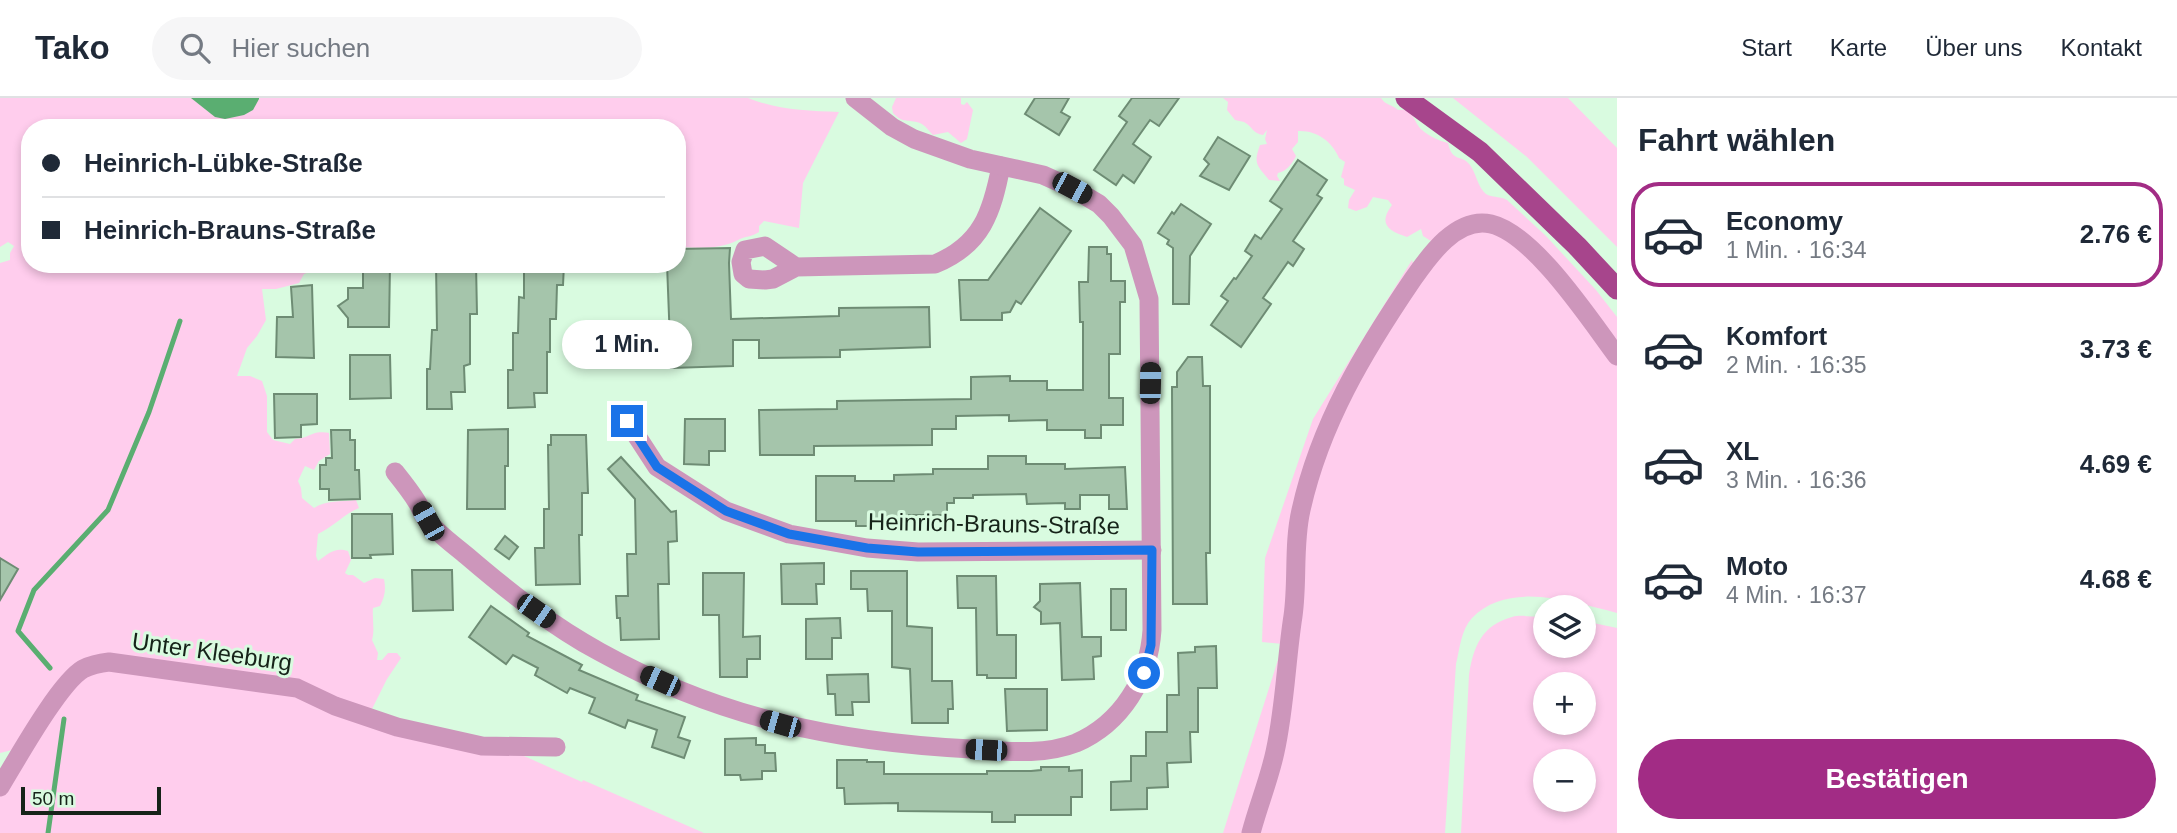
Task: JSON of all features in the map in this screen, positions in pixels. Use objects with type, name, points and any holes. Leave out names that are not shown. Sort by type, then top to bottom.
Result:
[{"type":"main road","points":[[1406,98],[1480,152],[1577,246],[1617,289]]},
{"type":"street","points":[[396,472],[428,521],[514,596],[599,652],[681,691],[803,730],[889,744],[1035,751],[1077,742],[1101,727],[1127,702],[1144,673],[1152,630],[1149,299],[1133,245],[1111,216],[1086,195],[1042,176],[970,159],[914,139],[892,127],[855,98]]},
{"type":"street","points":[[796,267],[935,264],[949,258],[969,244],[982,227],[996,191],[1001,166]]},
{"type":"street","points":[[1251,833],[1271,770],[1277,741],[1295,595],[1298,524],[1312,471],[1327,428],[1354,371],[1396,302],[1433,251],[1452,234],[1476,224],[1490,224],[1511,232],[1554,275],[1617,356]]},
{"type":"street","name":"Heinrich-Brauns-Straße","points":[[627,421],[657,467],[726,511],[789,534],[867,548],[918,552],[1152,550]]},
{"type":"street","name":"Unter Kleeburg","points":[[0,788],[67,683],[83,669],[109,662],[297,688],[335,706],[397,727],[482,746],[556,747]]},
{"type":"shaded area","points":[[0,98],[748,98],[782,107],[839,112],[803,183],[799,228],[764,221],[759,226],[759,232],[754,235],[716,247],[701,248],[686,247],[686,119],[21,119],[21,273],[307,273],[299,283],[276,289],[262,289],[266,320],[247,348],[237,376],[250,376],[262,381],[267,396],[267,432],[273,440],[290,444],[295,439],[314,433],[329,433],[330,454],[319,461],[314,470],[305,466],[298,481],[302,498],[314,508],[328,502],[356,500],[359,508],[318,534],[316,556],[318,561],[336,550],[348,551],[351,560],[345,573],[364,583],[375,578],[384,579],[383,599],[380,606],[373,608],[372,640],[378,653],[377,660],[382,660],[388,653],[397,653],[401,658],[368,717],[513,751],[704,833],[0,833],[0,775],[20,748],[0,753],[0,263],[10,260],[14,246],[8,242],[0,247]]},
{"type":"shaded area","points":[[191,98],[259,99],[253,110],[225,119],[215,117]]},
{"type":"shaded area","points":[[896,98],[961,98],[961,104],[967,102],[973,110],[967,139],[961,143],[948,132],[933,135],[920,123],[900,119],[893,113],[892,107]]},
{"type":"shaded area","points":[[1223,98],[1381,98],[1398,110],[1407,111],[1422,130],[1448,143],[1455,156],[1467,162],[1486,194],[1507,200],[1546,236],[1617,317],[1617,351],[1569,288],[1563,290],[1617,360],[1617,613],[1596,608],[1596,595],[1533,595],[1487,606],[1468,623],[1456,664],[1445,833],[1223,833],[1283,644],[1262,642],[1265,558],[1313,419],[1412,260],[1418,280],[1446,245],[1465,232],[1486,229],[1512,238],[1496,224],[1472,215],[1443,239],[1434,242],[1423,236],[1421,229],[1407,237],[1390,229],[1386,217],[1392,205],[1388,200],[1373,197],[1367,207],[1356,211],[1348,208],[1355,190],[1344,185],[1344,179],[1341,177],[1345,162],[1328,142],[1311,132],[1298,131],[1298,142],[1292,149],[1296,156],[1287,169],[1278,173],[1280,181],[1269,180],[1257,160],[1260,145],[1267,144],[1267,130],[1263,135],[1255,132],[1244,122],[1235,120],[1227,110],[1228,102]],"holes":[[[1533,247],[1539,248],[1543,260],[1553,261],[1555,264],[1549,272],[1525,249],[1529,251]]]},
{"type":"shaded area","points":[[1453,98],[1568,98],[1617,148],[1617,247],[1527,157]]},
{"type":"shaded area","points":[[1516,616],[1533,616],[1533,658],[1596,658],[1596,624],[1617,628],[1617,833],[1461,833],[1469,675],[1473,655],[1486,631]]},
{"type":"building","points":[[1035,98],[1069,98],[1061,112],[1070,117],[1059,135],[1025,114]]},
{"type":"building","points":[[1132,98],[1179,98],[1159,126],[1150,120],[1133,144],[1151,157],[1134,183],[1123,175],[1116,185],[1094,170],[1127,122],[1119,116]]},
{"type":"building","points":[[1218,137],[1250,156],[1229,190],[1200,176],[1209,164],[1204,159]]},
{"type":"building","points":[[1298,160],[1327,180],[1317,195],[1322,198],[1293,241],[1304,249],[1293,266],[1288,262],[1263,298],[1271,304],[1241,347],[1211,325],[1228,301],[1221,296],[1252,256],[1245,251],[1255,235],[1261,239],[1282,209],[1270,201]]},
{"type":"building","points":[[1181,204],[1211,224],[1190,256],[1189,304],[1173,304],[1173,248],[1167,244],[1169,240],[1158,233]]},
{"type":"building","points":[[1040,208],[1071,231],[1021,304],[1016,301],[1010,312],[1002,313],[1002,320],[961,320],[959,280],[988,280]]},
{"type":"building","points":[[1089,247],[1107,247],[1107,254],[1111,254],[1111,281],[1125,281],[1125,302],[1120,302],[1120,354],[1109,354],[1109,398],[1123,398],[1123,425],[1101,425],[1101,438],[1085,438],[1085,430],[1047,430],[1047,420],[1009,421],[1009,415],[956,416],[956,429],[932,429],[932,445],[814,446],[814,455],[760,455],[759,410],[837,409],[837,401],[971,399],[971,377],[1010,376],[1010,381],[1047,381],[1047,390],[1083,390],[1083,322],[1080,322],[1079,282],[1088,282]]},
{"type":"building","points":[[730,248],[731,319],[839,316],[839,308],[929,307],[930,347],[840,350],[840,357],[759,358],[759,340],[733,340],[733,366],[671,368],[667,273],[686,273],[686,249]]},
{"type":"building","points":[[363,273],[390,273],[389,327],[348,327],[348,318],[338,306],[348,299],[348,288],[363,288]]},
{"type":"building","points":[[436,273],[476,273],[477,314],[470,314],[470,364],[464,366],[465,392],[451,392],[452,409],[427,409],[427,369],[430,369],[432,330],[437,330]]},
{"type":"building","points":[[524,273],[564,273],[563,285],[557,285],[556,319],[550,319],[547,393],[534,393],[535,407],[508,408],[508,370],[513,370],[513,333],[518,333],[519,297],[524,298]]},
{"type":"building","points":[[312,285],[314,358],[276,357],[277,317],[293,317],[291,287]]},
{"type":"building","points":[[350,355],[390,355],[391,398],[350,399]]},
{"type":"building","points":[[1188,357],[1202,357],[1203,386],[1210,386],[1210,553],[1206,553],[1207,604],[1173,604],[1172,387],[1177,387],[1177,372]]},
{"type":"building","points":[[274,394],[317,394],[317,424],[301,425],[301,437],[275,438]]},
{"type":"building","points":[[685,419],[725,419],[725,451],[709,451],[709,465],[684,464]]},
{"type":"building","points":[[508,429],[505,509],[467,509],[468,430]]},
{"type":"building","points":[[331,430],[350,430],[350,440],[355,440],[355,470],[359,470],[360,499],[329,500],[329,489],[320,489],[320,465],[326,465],[326,458],[332,458]]},
{"type":"building","points":[[551,435],[586,435],[588,493],[582,493],[580,584],[536,585],[535,548],[544,548],[544,509],[549,509],[548,445],[551,445]]},
{"type":"building","points":[[988,456],[1026,456],[1026,464],[1065,464],[1065,469],[1125,467],[1127,509],[1109,509],[1109,495],[1080,495],[1080,509],[1065,509],[1065,503],[1027,504],[1026,494],[973,495],[973,498],[954,498],[954,503],[947,503],[947,515],[909,515],[909,520],[870,521],[870,526],[856,526],[856,521],[816,521],[816,476],[855,476],[855,481],[894,481],[894,475],[933,474],[933,469],[988,469]]},
{"type":"building","points":[[621,457],[671,512],[676,511],[677,541],[668,542],[669,584],[658,584],[659,639],[621,640],[616,596],[628,596],[627,554],[636,554],[635,499],[608,469]]},
{"type":"building","points":[[352,514],[392,514],[393,554],[352,558]]},
{"type":"building","points":[[505,536],[518,547],[509,559],[495,549]]},
{"type":"building","points":[[0,558],[18,569],[0,600]]},
{"type":"building","points":[[824,563],[824,584],[816,584],[817,604],[782,604],[781,564]]},
{"type":"building","points":[[412,570],[452,570],[453,610],[413,611]]},
{"type":"building","points":[[851,571],[907,571],[907,626],[932,628],[932,681],[952,681],[953,709],[948,709],[948,723],[912,723],[910,669],[892,667],[892,611],[868,611],[867,589],[851,589]]},
{"type":"building","points":[[703,573],[744,573],[743,637],[760,636],[760,659],[747,659],[747,677],[720,677],[719,615],[703,615]]},
{"type":"building","points":[[957,576],[996,576],[997,635],[1016,635],[1016,678],[987,678],[987,675],[977,675],[976,608],[958,608]]},
{"type":"building","points":[[1080,583],[1082,637],[1101,637],[1101,656],[1093,657],[1094,679],[1062,680],[1060,623],[1041,624],[1041,612],[1034,607],[1040,601],[1040,584]]},
{"type":"building","points":[[1111,589],[1126,589],[1126,630],[1111,630]]},
{"type":"building","points":[[491,606],[529,633],[527,636],[582,665],[579,670],[638,695],[636,700],[685,717],[678,737],[690,741],[684,758],[652,747],[657,730],[628,720],[625,728],[589,713],[595,698],[570,688],[567,693],[535,675],[538,668],[513,655],[506,664],[469,637]]},
{"type":"building","points":[[840,618],[841,638],[832,638],[832,659],[806,659],[806,619]]},
{"type":"building","points":[[1216,646],[1217,688],[1198,688],[1198,732],[1190,732],[1191,762],[1167,763],[1168,787],[1147,788],[1147,809],[1111,810],[1111,782],[1131,781],[1131,756],[1146,756],[1146,732],[1167,732],[1167,695],[1179,695],[1178,653],[1195,652],[1195,647]]},
{"type":"building","points":[[868,674],[869,702],[852,702],[853,715],[836,715],[835,694],[828,694],[827,675]]},
{"type":"building","points":[[1005,689],[1047,689],[1047,730],[1007,731]]},
{"type":"building","points":[[756,738],[756,745],[765,745],[765,753],[775,753],[776,771],[762,771],[762,779],[741,780],[740,775],[725,775],[725,739]]},
{"type":"building","points":[[837,760],[884,762],[884,774],[987,774],[987,771],[1031,771],[1041,770],[1041,767],[1069,767],[1069,771],[1082,770],[1082,797],[1071,797],[1071,815],[1015,815],[1015,822],[992,822],[992,812],[898,811],[898,803],[845,804],[844,788],[837,788]]},
{"type":"waterway","points":[[50,668],[18,631],[34,590],[108,510],[149,412],[180,321]]},
{"type":"waterway","points":[[48,833],[64,719]]},
{"type":"route","points":[[627,421],[657,467],[726,511],[789,534],[892,551],[1152,550],[1152,630],[1144,673]]}]
